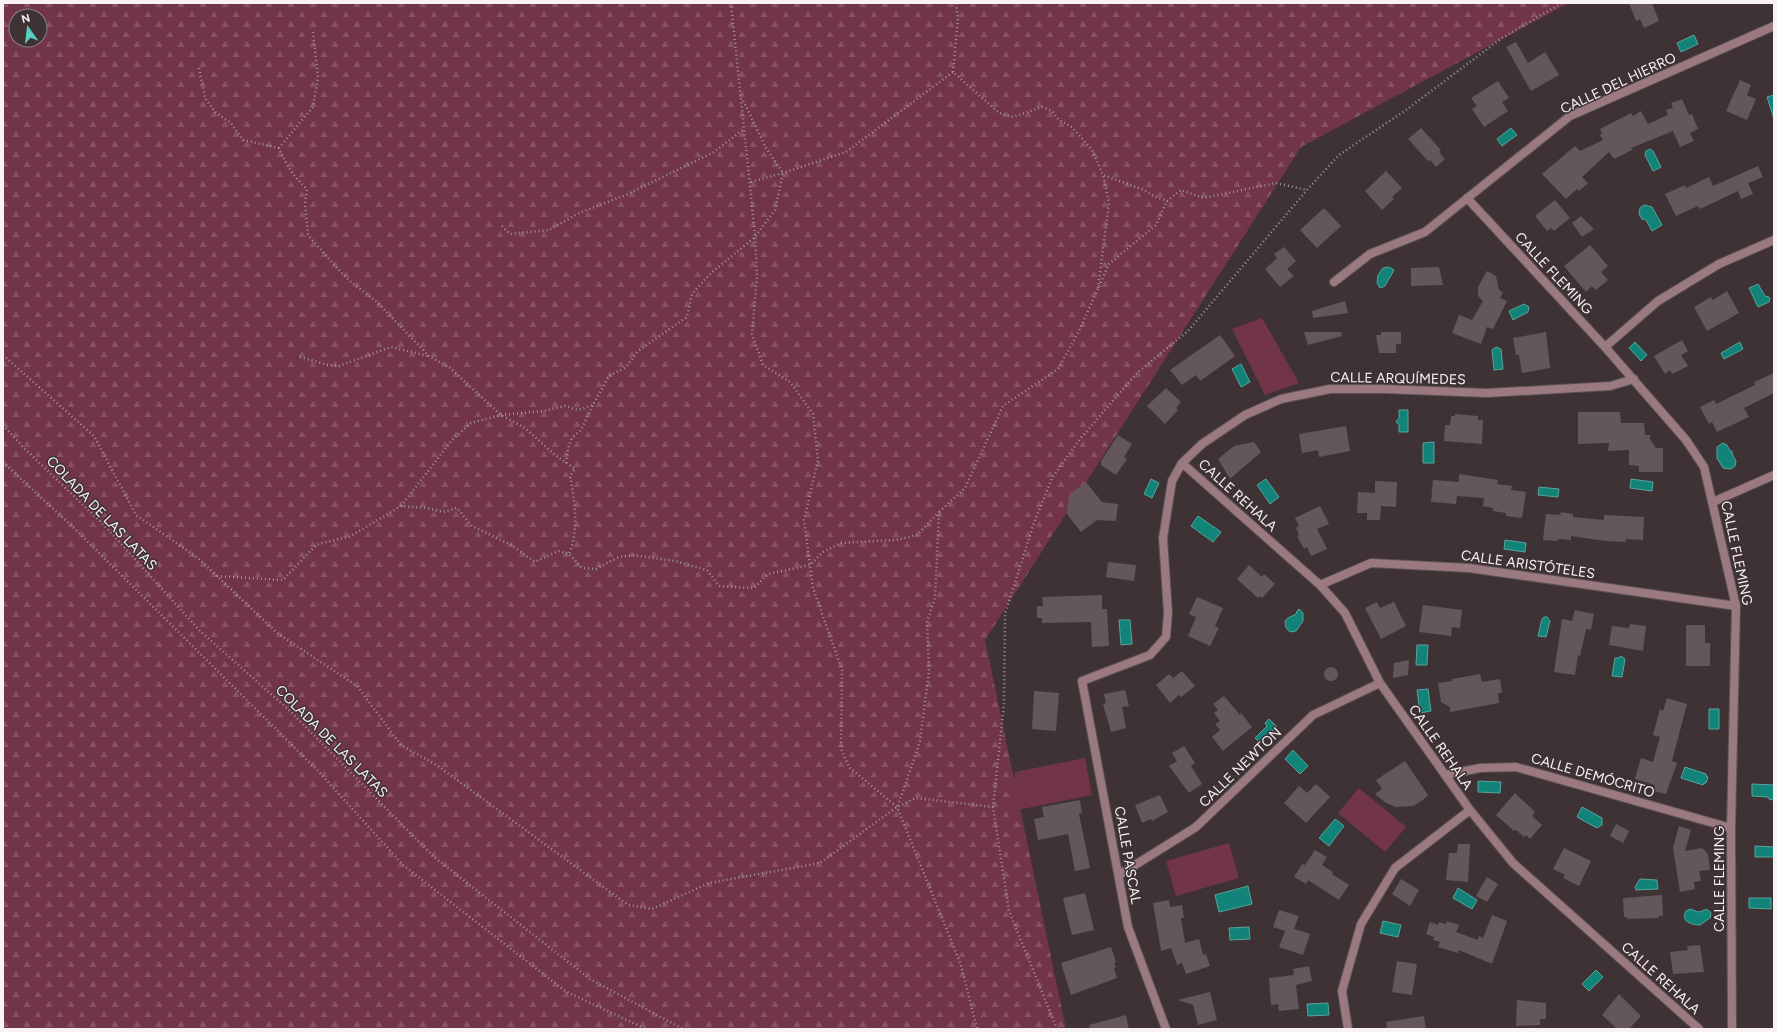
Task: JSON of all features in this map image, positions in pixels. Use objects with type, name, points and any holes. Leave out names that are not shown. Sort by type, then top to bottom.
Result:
[{"type":"street","name":"CALLE DEL HIERRO","points":[[1334,282],[1370,254],[1425,232],[1570,116],[1774,26]]},
{"type":"street","name":"CALLE FLEMING","points":[[1467,198],[1605,346],[1686,440],[1704,467],[1736,606],[1732,828],[1732,1029]]},
{"type":"street","points":[[1605,346],[1658,301],[1719,264],[1774,240]]},
{"type":"street","name":"CALLE ARQUÍMEDES","points":[[1082,681],[1150,655],[1166,637],[1168,613],[1163,538],[1172,481],[1182,464],[1202,444],[1245,415],[1281,399],[1330,389],[1384,388],[1487,393],[1610,386],[1634,379]]},
{"type":"street","name":"CALLE REHALA","points":[[1182,464],[1320,585],[1345,614],[1380,683],[1470,810],[1513,863],[1699,1029]]},
{"type":"street","points":[[1713,502],[1774,475]]},
{"type":"street","name":"CALLE ARISTÓTELES","points":[[1320,585],[1371,563],[1469,568],[1736,606]]},
{"type":"street","name":"CALLE PASCAL","points":[[1082,681],[1128,927],[1166,1029]]},
{"type":"street","name":"CALLE NEWTON","points":[[1119,875],[1196,828],[1313,715],[1380,683]]},
{"type":"street","name":"CALLE DEMÓCRITO","points":[[1445,775],[1480,768],[1516,767],[1732,828]]},
{"type":"street","points":[[1348,1029],[1342,991],[1361,924],[1395,868],[1470,810]]},
{"type":"path","points":[[731,3],[745,129],[757,277],[752,334],[763,366],[790,382],[813,414],[818,460],[804,520],[813,588],[842,670],[841,749],[849,767],[897,807],[961,965],[977,1029]]},
{"type":"path","points":[[750,182],[783,173],[846,152],[953,72],[958,19],[956,3]]},
{"type":"path","points":[[1057,1029],[1010,911],[993,807],[1004,704],[1005,614],[1034,523],[1052,478],[1080,439],[1137,373],[1188,330],[1307,190],[1339,155],[1406,110],[1502,38],[1562,3]]},
{"type":"path","points":[[279,148],[313,107],[318,77],[313,32]]},
{"type":"path","points":[[199,68],[205,98],[215,112],[231,124],[242,140],[279,148]]},
{"type":"path","points":[[953,72],[999,113],[1013,117],[1042,107],[1052,111],[1059,120],[1072,127],[1092,150],[1103,175],[1109,203],[1097,292]]},
{"type":"path","points":[[566,463],[569,445],[572,438],[581,430],[609,376],[626,367],[638,351],[686,317],[692,294],[711,273],[754,238],[775,210],[783,173],[766,148],[740,94]]},
{"type":"path","points":[[502,226],[510,234],[549,230],[579,213],[628,194],[714,152],[745,129]]},
{"type":"path","points":[[279,148],[285,163],[293,176],[307,189],[305,204],[308,235],[352,283],[377,302],[429,356]]},
{"type":"path","points":[[1103,175],[1144,190],[1167,201]]},
{"type":"path","points":[[401,506],[427,508],[443,512],[457,508],[472,526],[511,545],[535,562],[558,551],[569,554],[582,568],[596,569],[619,557],[633,555],[675,561],[707,570],[719,586],[754,588],[768,574],[810,565],[822,552],[840,543],[896,540],[917,535],[965,488],[1003,406],[1058,368],[1079,331],[1109,264],[1156,225],[1167,201],[1180,190],[1204,198],[1276,183],[1307,190]]},
{"type":"path","points":[[300,356],[328,365],[339,366],[392,347],[429,356],[450,368],[501,415],[525,428],[575,469],[570,476],[574,508],[574,543],[569,554]]},
{"type":"path","points":[[3,355],[94,436],[136,515],[198,558],[277,633],[357,686],[401,745],[438,766],[628,905],[652,909],[709,883],[820,863],[897,807],[916,798],[993,807]]},
{"type":"path","points":[[217,576],[283,580],[316,545],[351,536],[401,506],[452,440],[471,423],[501,415],[543,411],[565,406],[578,410],[593,405]]},
{"type":"path","name":"COLADA DE LAS LATAS","points":[[3,425],[24,449],[104,525],[200,632],[289,710],[434,857],[590,979],[682,1029]]},
{"type":"path","points":[[3,462],[77,531],[319,772],[403,865],[565,991],[646,1029]]},
{"type":"path","points":[[897,807],[920,741],[929,671],[928,622],[935,598],[939,512]]},
{"type":"green space","points":[[3,3],[1569,3],[1301,147],[985,640],[1066,1029],[3,1029]]},
{"type":"green space","points":[[1262,318],[1299,383],[1265,395],[1232,329]]},
{"type":"green space","points":[[1085,758],[1092,795],[1012,811],[1015,772]]},
{"type":"green space","points":[[1359,788],[1406,827],[1385,852],[1338,813]]},
{"type":"green space","points":[[1229,843],[1239,878],[1176,896],[1166,861]]},
{"type":"shaded area","points":[[1694,35],[1698,44],[1681,52],[1677,43]]},
{"type":"shaded area","points":[[1774,95],[1774,119],[1767,97]]},
{"type":"shaded area","points":[[1511,128],[1517,135],[1502,146],[1497,139]]},
{"type":"shaded area","points":[[1650,149],[1653,151],[1661,167],[1653,171],[1645,155],[1646,151]]},
{"type":"shaded area","points":[[1644,205],[1652,207],[1662,225],[1652,231],[1646,220],[1642,219],[1639,214],[1640,208]]},
{"type":"shaded area","points":[[1389,267],[1394,270],[1385,286],[1380,288],[1377,283],[1378,275],[1383,268]]},
{"type":"shaded area","points":[[1758,284],[1765,296],[1769,297],[1770,299],[1769,302],[1758,307],[1749,288]]},
{"type":"shaded area","points":[[1524,304],[1529,307],[1528,312],[1513,320],[1509,311]]},
{"type":"shaded area","points":[[1635,342],[1647,355],[1641,361],[1629,348]]},
{"type":"shaded area","points":[[1740,342],[1743,349],[1724,359],[1721,353]]},
{"type":"shaded area","points":[[1496,347],[1501,349],[1503,369],[1494,370],[1492,350]]},
{"type":"shaded area","points":[[1241,364],[1250,382],[1241,387],[1232,369]]},
{"type":"shaded area","points":[[1399,410],[1408,410],[1408,432],[1399,432],[1399,425],[1396,422],[1399,418]]},
{"type":"shaded area","points":[[1434,442],[1434,463],[1423,463],[1423,443]]},
{"type":"shaded area","points":[[1723,443],[1727,445],[1730,451],[1732,451],[1736,461],[1735,466],[1731,469],[1723,468],[1717,458],[1717,447]]},
{"type":"shaded area","points":[[1151,479],[1159,483],[1152,498],[1144,494]]},
{"type":"shaded area","points":[[1266,479],[1279,497],[1270,504],[1257,485]]},
{"type":"shaded area","points":[[1631,479],[1653,482],[1652,491],[1630,488]]},
{"type":"shaded area","points":[[1539,487],[1559,489],[1558,497],[1538,495]]},
{"type":"shaded area","points":[[1198,516],[1221,532],[1213,542],[1191,526]]},
{"type":"shaded area","points":[[1505,540],[1526,543],[1525,552],[1504,549]]},
{"type":"shaded area","points":[[1299,609],[1303,613],[1303,621],[1296,631],[1290,632],[1286,628],[1285,621],[1296,614]]},
{"type":"shaded area","points":[[1547,617],[1550,621],[1546,637],[1538,636],[1542,619]]},
{"type":"shaded area","points":[[1119,620],[1130,620],[1132,644],[1121,645]]},
{"type":"shaded area","points":[[1417,645],[1428,645],[1427,665],[1416,665]]},
{"type":"shaded area","points":[[1621,656],[1625,659],[1622,677],[1612,676],[1615,658]]},
{"type":"shaded area","points":[[1428,689],[1431,711],[1420,713],[1417,690]]},
{"type":"shaded area","points":[[1709,709],[1719,709],[1719,729],[1709,729]]},
{"type":"shaded area","points":[[1269,719],[1277,727],[1260,743],[1255,738],[1267,726],[1265,723]]},
{"type":"shaded area","points":[[1293,750],[1308,766],[1300,774],[1285,759]]},
{"type":"shaded area","points":[[1685,767],[1706,774],[1708,777],[1706,783],[1703,785],[1681,778]]},
{"type":"shaded area","points":[[1478,781],[1501,782],[1500,793],[1478,792]]},
{"type":"shaded area","points":[[1752,784],[1774,785],[1774,799],[1770,800],[1768,797],[1752,796]]},
{"type":"shaded area","points":[[1582,807],[1602,818],[1602,825],[1597,828],[1577,817]]},
{"type":"shaded area","points":[[1335,819],[1344,826],[1329,846],[1319,838]]},
{"type":"shaded area","points":[[1755,846],[1774,847],[1774,857],[1755,857]]},
{"type":"shaded area","points":[[1640,879],[1657,880],[1658,889],[1636,890],[1635,887]]},
{"type":"shaded area","points":[[1248,886],[1252,904],[1219,912],[1215,895]]},
{"type":"shaded area","points":[[1458,888],[1477,900],[1472,909],[1453,898]]},
{"type":"shaded area","points":[[1749,898],[1771,898],[1771,909],[1749,908]]},
{"type":"shaded area","points":[[1690,909],[1698,912],[1708,910],[1711,913],[1710,918],[1700,925],[1687,922],[1684,917],[1686,911]]},
{"type":"shaded area","points":[[1383,921],[1401,925],[1398,937],[1380,933]]},
{"type":"shaded area","points":[[1249,927],[1250,939],[1230,940],[1229,928]]},
{"type":"shaded area","points":[[1596,970],[1603,977],[1589,991],[1582,984]]},
{"type":"shaded area","points":[[1328,1003],[1329,1015],[1308,1016],[1307,1004]]},
{"type":"building","points":[[1629,3],[1652,3],[1659,21],[1644,28],[1640,19],[1636,21]]},
{"type":"building","points":[[1516,42],[1528,63],[1545,52],[1559,75],[1531,91],[1506,47]]},
{"type":"building","points":[[1740,80],[1751,85],[1747,95],[1756,99],[1747,120],[1726,111]]},
{"type":"building","points":[[1498,81],[1509,98],[1502,102],[1508,111],[1484,127],[1472,109],[1477,106],[1471,98]]},
{"type":"building","points":[[1682,99],[1689,115],[1692,114],[1698,129],[1690,133],[1694,141],[1680,147],[1673,131],[1631,148],[1632,150],[1614,159],[1609,152],[1582,177],[1588,183],[1579,191],[1577,189],[1566,199],[1542,174],[1575,146],[1580,151],[1603,140],[1600,135],[1602,133],[1600,129],[1631,113],[1633,116],[1641,111],[1648,124],[1668,115],[1666,110],[1673,108],[1671,103]]},
{"type":"building","points":[[1421,128],[1441,150],[1439,152],[1445,159],[1436,167],[1430,160],[1428,161],[1408,139]]},
{"type":"building","points":[[1758,166],[1763,177],[1748,183],[1753,194],[1741,199],[1738,191],[1700,209],[1698,206],[1676,216],[1665,194],[1685,185],[1686,188],[1709,177],[1713,186]]},
{"type":"building","points":[[1386,171],[1402,188],[1392,197],[1394,199],[1382,210],[1365,191]]},
{"type":"building","points":[[1555,200],[1570,218],[1554,231],[1551,228],[1547,231],[1535,216]]},
{"type":"building","points":[[1324,208],[1341,226],[1317,248],[1300,230]]},
{"type":"building","points":[[1581,216],[1594,229],[1582,237],[1572,223]]},
{"type":"building","points":[[1590,245],[1608,266],[1601,272],[1608,280],[1596,290],[1592,286],[1586,292],[1564,266]]},
{"type":"building","points":[[1284,247],[1296,261],[1287,269],[1294,276],[1280,287],[1265,269],[1277,258],[1274,254]]},
{"type":"building","points":[[1439,267],[1443,285],[1411,286],[1411,268]]},
{"type":"building","points":[[1487,271],[1496,276],[1499,290],[1503,292],[1500,298],[1507,301],[1493,329],[1487,327],[1481,344],[1452,333],[1459,315],[1472,320],[1483,301],[1478,296],[1478,287]]},
{"type":"building","points":[[1727,291],[1739,313],[1707,331],[1694,307],[1711,297],[1713,300]]},
{"type":"building","points":[[1345,301],[1348,313],[1313,318],[1312,311]]},
{"type":"building","points":[[1304,332],[1341,332],[1342,336],[1308,345]]},
{"type":"building","points":[[1381,332],[1401,332],[1401,344],[1396,344],[1396,353],[1379,353],[1376,335],[1381,335]]},
{"type":"building","points":[[1546,332],[1550,368],[1522,373],[1519,355],[1516,355],[1513,338]]},
{"type":"building","points":[[1220,335],[1235,356],[1200,381],[1196,375],[1182,385],[1170,370]]},
{"type":"building","points":[[1682,340],[1688,351],[1681,355],[1688,366],[1672,374],[1670,370],[1665,374],[1654,356]]},
{"type":"building","points":[[1774,373],[1774,393],[1744,408],[1749,417],[1717,432],[1712,422],[1709,424],[1700,407],[1714,400],[1716,404],[1755,385],[1754,382]]},
{"type":"building","points":[[1166,388],[1181,402],[1176,408],[1178,410],[1165,424],[1147,406]]},
{"type":"building","points":[[1578,412],[1620,412],[1621,423],[1644,423],[1645,435],[1650,435],[1650,439],[1656,448],[1663,448],[1663,472],[1639,472],[1639,466],[1629,465],[1629,450],[1608,451],[1609,443],[1578,444]]},
{"type":"building","points":[[1455,414],[1478,416],[1478,420],[1483,420],[1482,444],[1444,441],[1445,425],[1450,425],[1451,416],[1455,416]]},
{"type":"building","points":[[1346,426],[1350,451],[1319,457],[1318,450],[1302,453],[1299,434]]},
{"type":"building","points":[[1118,435],[1132,444],[1124,457],[1127,459],[1116,475],[1101,465],[1101,461]]},
{"type":"building","points":[[1254,442],[1261,452],[1230,479],[1218,459],[1234,446]]},
{"type":"building","points":[[1459,474],[1498,480],[1497,484],[1512,486],[1511,490],[1526,492],[1522,518],[1506,516],[1506,513],[1493,511],[1493,508],[1483,506],[1484,498],[1457,496],[1456,504],[1431,502],[1433,480],[1459,482]]},
{"type":"building","points":[[1375,481],[1397,482],[1396,507],[1381,506],[1380,520],[1367,520],[1367,513],[1357,513],[1358,492],[1375,493]]},
{"type":"building","points":[[1086,482],[1102,502],[1118,504],[1116,521],[1097,520],[1081,532],[1067,514],[1069,495]]},
{"type":"building","points":[[1320,506],[1329,524],[1317,529],[1327,549],[1311,556],[1307,547],[1304,549],[1297,536],[1299,535],[1296,528],[1299,526],[1295,518]]},
{"type":"building","points":[[1561,512],[1573,514],[1573,517],[1604,520],[1604,515],[1644,517],[1643,540],[1626,539],[1626,542],[1605,541],[1571,536],[1571,540],[1543,540],[1546,514],[1560,515]]},
{"type":"building","points":[[1108,562],[1136,565],[1134,581],[1106,577]]},
{"type":"building","points":[[1249,565],[1262,577],[1264,574],[1275,584],[1262,598],[1260,596],[1258,598],[1237,579]]},
{"type":"building","points":[[1102,595],[1102,609],[1107,609],[1109,646],[1092,647],[1091,622],[1042,623],[1042,618],[1037,618],[1037,606],[1043,606],[1042,597]]},
{"type":"building","points":[[1197,597],[1223,608],[1215,626],[1219,628],[1210,646],[1188,636],[1196,617],[1189,614]]},
{"type":"building","points":[[1377,602],[1380,608],[1394,602],[1406,626],[1381,639],[1365,608]]},
{"type":"building","points":[[1423,605],[1462,610],[1460,628],[1452,627],[1451,636],[1419,632]]},
{"type":"building","points":[[1575,610],[1594,614],[1591,630],[1586,629],[1580,656],[1578,655],[1575,675],[1554,672],[1562,619],[1572,621]]},
{"type":"building","points":[[1630,624],[1646,626],[1643,651],[1609,645],[1612,626],[1629,628]]},
{"type":"building","points":[[1686,625],[1705,625],[1705,643],[1710,643],[1710,666],[1686,666]]},
{"type":"building","points":[[1409,660],[1408,675],[1393,678],[1394,663]]},
{"type":"building","points":[[1328,667],[1334,667],[1338,671],[1338,677],[1334,681],[1328,681],[1324,677],[1324,671]]},
{"type":"building","points":[[1182,671],[1195,686],[1181,697],[1179,695],[1170,703],[1156,685],[1169,674],[1173,678]]},
{"type":"building","points":[[1480,674],[1482,682],[1500,679],[1502,693],[1498,693],[1499,703],[1450,712],[1450,707],[1441,702],[1438,683]]},
{"type":"building","points":[[1125,690],[1129,706],[1122,707],[1126,728],[1111,732],[1103,704],[1106,703],[1104,694]]},
{"type":"building","points":[[1034,691],[1059,693],[1056,731],[1032,729]]},
{"type":"building","points":[[1224,696],[1240,715],[1241,713],[1252,727],[1223,751],[1212,737],[1220,730],[1215,724],[1220,721],[1214,713],[1218,710],[1213,704]]},
{"type":"building","points":[[1667,698],[1687,704],[1672,761],[1677,763],[1666,794],[1653,791],[1655,785],[1635,779],[1641,758],[1653,762],[1660,737],[1653,735],[1660,709],[1663,711]]},
{"type":"building","points":[[1184,746],[1195,763],[1191,766],[1202,784],[1189,793],[1169,766],[1177,761],[1172,753]]},
{"type":"building","points":[[1405,761],[1428,795],[1413,806],[1396,807],[1386,803],[1375,794],[1382,789],[1376,780]]},
{"type":"building","points":[[1316,784],[1330,797],[1306,823],[1284,803],[1299,786],[1307,793]]},
{"type":"building","points":[[1515,793],[1535,812],[1532,816],[1542,825],[1530,839],[1526,835],[1524,837],[1516,830],[1514,831],[1496,815]]},
{"type":"building","points":[[1160,795],[1168,812],[1152,821],[1151,819],[1142,823],[1135,805]]},
{"type":"building","points":[[1080,800],[1082,813],[1079,814],[1090,868],[1075,871],[1068,834],[1038,840],[1034,819],[1044,817],[1042,807]]},
{"type":"building","points":[[1616,824],[1629,831],[1623,843],[1610,836]]},
{"type":"building","points":[[1679,826],[1691,830],[1685,851],[1702,848],[1708,854],[1710,870],[1699,871],[1701,881],[1694,882],[1695,889],[1680,892],[1673,848]]},
{"type":"building","points":[[1458,844],[1470,844],[1468,882],[1446,880],[1449,853],[1457,853]]},
{"type":"building","points":[[1564,848],[1591,861],[1579,886],[1563,878],[1565,875],[1553,869]]},
{"type":"building","points":[[1315,850],[1327,857],[1322,865],[1333,872],[1332,874],[1349,885],[1339,900],[1308,880],[1306,884],[1294,877],[1302,864],[1305,865]]},
{"type":"building","points":[[1487,877],[1498,884],[1487,902],[1476,896]]},
{"type":"building","points":[[1401,879],[1419,890],[1410,906],[1392,894]]},
{"type":"building","points":[[1085,893],[1094,930],[1072,935],[1063,898]]},
{"type":"building","points":[[1662,895],[1663,916],[1658,916],[1659,918],[1627,919],[1627,917],[1624,917],[1623,898]]},
{"type":"building","points":[[1169,900],[1170,907],[1182,905],[1184,918],[1181,918],[1185,943],[1199,939],[1203,955],[1206,954],[1210,966],[1186,974],[1182,963],[1177,965],[1171,948],[1161,951],[1153,903]]},
{"type":"building","points":[[1279,910],[1299,916],[1294,929],[1310,934],[1303,955],[1279,947],[1285,931],[1273,927]]},
{"type":"building","points":[[1492,915],[1507,921],[1492,964],[1459,950],[1458,953],[1438,947],[1440,942],[1433,940],[1434,937],[1426,934],[1430,922],[1438,925],[1439,922],[1446,924],[1447,921],[1459,925],[1456,932],[1478,940],[1479,936],[1483,938]]},
{"type":"building","points":[[1700,945],[1704,972],[1673,974],[1670,952],[1688,950],[1687,946]]},
{"type":"building","points":[[1111,947],[1116,962],[1114,963],[1116,967],[1114,968],[1117,978],[1071,995],[1061,963]]},
{"type":"building","points":[[1397,961],[1417,964],[1412,995],[1392,992]]},
{"type":"building","points":[[1309,966],[1312,981],[1296,985],[1299,1009],[1279,1011],[1278,1004],[1271,1005],[1269,978],[1294,975],[1293,969]]},
{"type":"building","points":[[1210,992],[1217,1020],[1198,1025],[1193,1005],[1178,1000]]},
{"type":"building","points":[[1619,994],[1641,1016],[1629,1029],[1617,1029],[1602,1015]]},
{"type":"building","points":[[1517,1000],[1546,1003],[1546,1019],[1540,1019],[1540,1025],[1516,1026]]},
{"type":"building","points":[[1126,1015],[1129,1029],[1090,1029],[1089,1025]]},
{"type":"building","points":[[1424,1016],[1426,1029],[1387,1029],[1386,1022]]}]
